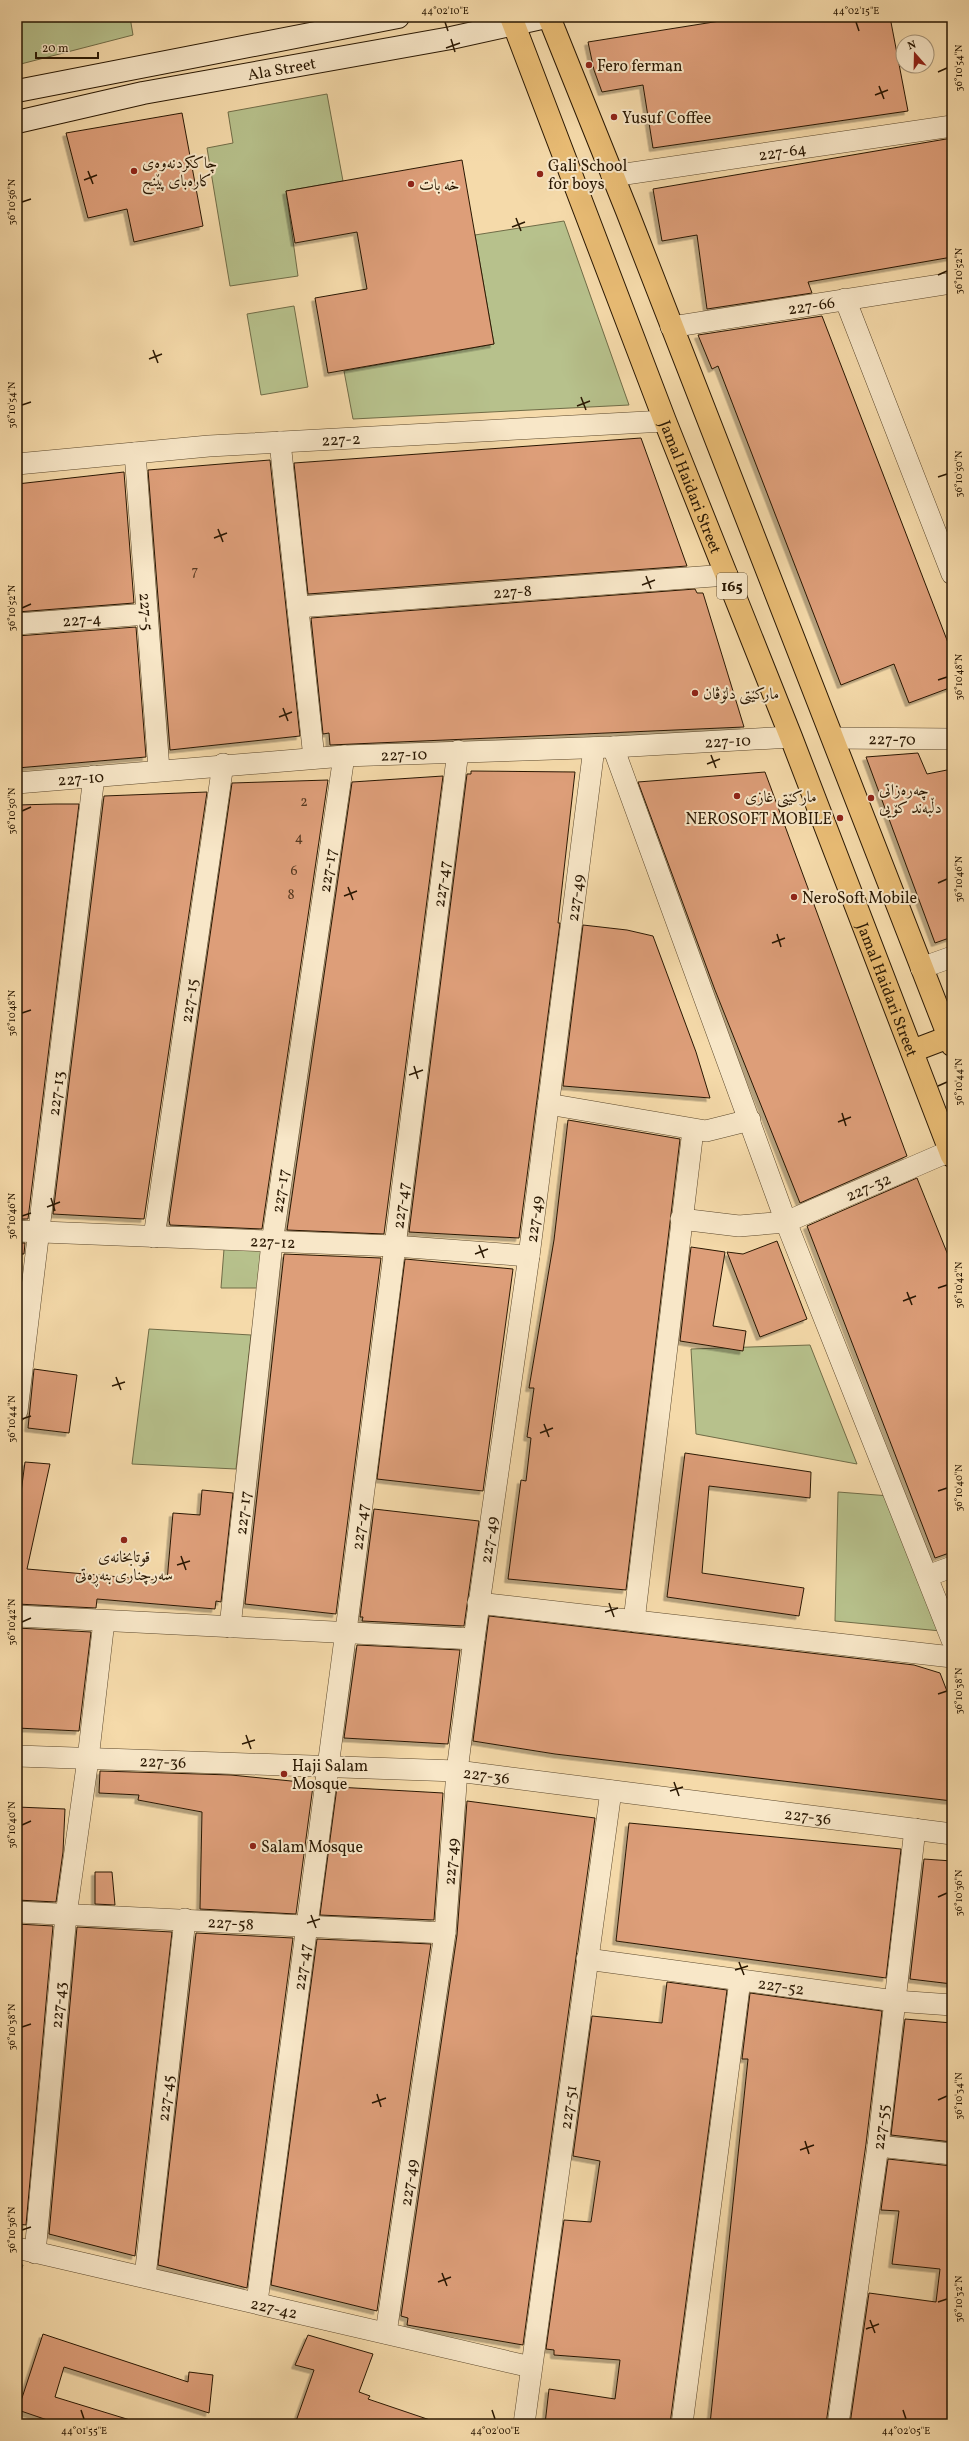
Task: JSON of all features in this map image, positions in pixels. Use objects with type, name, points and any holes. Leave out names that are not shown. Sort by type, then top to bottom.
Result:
[{"type":"main road","name":"Ala Street","points":[[17,91],[398,17]]},
{"type":"main road","name":"Ala Street","points":[[17,122],[143,93],[512,21],[548,17]]},
{"type":"main road","name":"165","points":[[548,17],[833,738],[950,1041]]},
{"type":"main road","name":"Jamal Haidari Street","points":[[512,21],[665,421],[791,737],[951,1154]]},
{"type":"main road","points":[[912,1052],[950,1041]]},
{"type":"street","name":"227-64","points":[[612,176],[952,126]]},
{"type":"street","name":"227-66","points":[[671,327],[952,283]]},
{"type":"street","points":[[845,299],[952,574]]},
{"type":"street","name":"227-2","points":[[17,464],[280,442],[665,421]]},
{"type":"street","points":[[280,442],[314,758]]},
{"type":"street","name":"227-5","points":[[135,453],[159,770]]},
{"type":"street","name":"227-8","points":[[298,607],[727,575]]},
{"type":"street","name":"227-4","points":[[17,624],[147,614]]},
{"type":"street","name":"227-10","points":[[17,783],[223,764],[344,756],[604,747],[791,737]]},
{"type":"street","name":"227-70","points":[[833,738],[952,739]]},
{"type":"street","points":[[604,747],[750,1120],[786,1222],[952,1640]]},
{"type":"street","name":"227-49","points":[[386,2333],[445,1933],[457,1771],[478,1603],[529,1256],[548,1104],[604,747]]},
{"type":"street","name":"227-47","points":[[257,2302],[346,1631],[458,751]]},
{"type":"street","name":"227-17","points":[[230,1627],[272,1243],[344,756]]},
{"type":"street","name":"227-15","points":[[154,1237],[223,764]]},
{"type":"street","name":"227-13","points":[[17,1411],[94,776]]},
{"type":"street","points":[[921,968],[952,957]]},
{"type":"street","points":[[548,1104],[693,1130],[706,1131],[750,1120]]},
{"type":"street","points":[[634,1621],[681,1219],[693,1130]]},
{"type":"street","name":"227-32","points":[[681,1219],[738,1226],[786,1222],[951,1154]]},
{"type":"street","name":"227-12","points":[[17,1231],[272,1243],[394,1246],[529,1256]]},
{"type":"street","points":[[927,1576],[952,1567]]},
{"type":"street","points":[[478,1603],[952,1657]]},
{"type":"street","points":[[17,1616],[230,1627],[346,1631],[474,1639]]},
{"type":"street","name":"227-43","points":[[26,2251],[66,1915],[88,1759],[104,1621]]},
{"type":"street","name":"227-36","points":[[17,1756],[457,1771],[952,1834]]},
{"type":"street","name":"227-51","points":[[524,2424],[611,1790]]},
{"type":"street","name":"227-55","points":[[838,2424],[878,2146],[915,1829]]},
{"type":"street","name":"227-58","points":[[17,1912],[185,1919],[445,1933]]},
{"type":"street","name":"227-45","points":[[145,2277],[185,1919]]},
{"type":"street","name":"227-52","points":[[587,1959],[895,2001],[952,2005]]},
{"type":"street","points":[[682,2424],[740,1980]]},
{"type":"street","points":[[878,2146],[952,2154]]},
{"type":"street","name":"227-42","points":[[26,2251],[257,2302],[531,2367]]},
{"type":"green space","points":[[17,17],[130,17],[133,35],[17,65]]},
{"type":"green space","points":[[327,94],[343,181],[286,191],[298,276],[230,286],[207,148],[233,143],[228,112]]},
{"type":"green space","points":[[564,221],[629,405],[353,419],[344,371],[494,344],[475,235]]},
{"type":"green space","points":[[294,306],[308,387],[261,395],[247,314]]},
{"type":"green space","points":[[224,1249],[264,1250],[264,1288],[221,1288]]},
{"type":"green space","points":[[149,1329],[251,1335],[236,1469],[132,1464]]},
{"type":"green space","points":[[810,1345],[857,1464],[696,1434],[691,1349]]},
{"type":"green space","points":[[838,1492],[890,1496],[941,1631],[835,1621]]},
{"type":"green space","points":[[17,2264],[23,2265],[17,2283]]},
{"type":"building","points":[[745,17],[890,17],[895,43],[895,74],[901,74],[908,111],[653,148],[643,85],[602,92],[594,70],[588,42]]},
{"type":"building","name":"چاككردنەوەی كارەبای پێنج","points":[[182,113],[203,226],[134,242],[127,209],[88,218],[66,133]]},
{"type":"building","points":[[952,138],[952,257],[808,282],[812,293],[707,309],[697,235],[662,241],[653,189]]},
{"type":"building","points":[[462,160],[494,344],[328,373],[315,298],[367,289],[357,232],[295,243],[286,191]]},
{"type":"building","points":[[822,316],[952,653],[952,687],[909,703],[894,664],[841,685],[718,366],[712,369],[698,335]]},
{"type":"building","points":[[641,438],[687,566],[308,594],[294,463]]},
{"type":"building","points":[[270,460],[300,736],[170,750],[148,470]]},
{"type":"building","points":[[124,472],[134,603],[17,612],[17,484]]},
{"type":"building","points":[[695,589],[697,593],[703,593],[744,727],[330,745],[329,733],[323,734],[311,618]]},
{"type":"building","points":[[136,627],[146,757],[17,768],[17,636]]},
{"type":"building","points":[[918,753],[927,774],[952,769],[952,937],[935,943],[866,757]]},
{"type":"building","points":[[471,771],[575,772],[558,923],[560,923],[519,1238],[409,1232],[467,774],[471,774]]},
{"type":"building","points":[[765,772],[907,1156],[800,1203],[715,990],[638,782]]},
{"type":"building","points":[[443,776],[384,1234],[287,1230],[352,782]]},
{"type":"building","points":[[328,780],[262,1229],[170,1225],[169,1220],[232,783]]},
{"type":"building","points":[[207,792],[144,1219],[53,1214],[104,796]]},
{"type":"building","points":[[79,804],[28,1219],[17,1219],[17,805]]},
{"type":"building","points":[[583,925],[627,930],[653,936],[696,1052],[710,1098],[563,1086]]},
{"type":"building","points":[[568,1120],[680,1139],[626,1590],[508,1579],[521,1480],[526,1481],[531,1438],[527,1437],[534,1388],[529,1388],[554,1240]]},
{"type":"building","points":[[917,1178],[952,1265],[952,1552],[935,1558],[807,1226]]},
{"type":"building","points":[[777,1241],[807,1319],[760,1337],[727,1252],[743,1254]]},
{"type":"building","points":[[17,1243],[25,1243],[24,1254],[17,1254]]},
{"type":"building","points":[[691,1247],[725,1252],[713,1326],[746,1331],[743,1351],[680,1341]]},
{"type":"building","points":[[284,1254],[381,1258],[336,1614],[245,1604]]},
{"type":"building","points":[[405,1259],[513,1269],[483,1491],[377,1479]]},
{"type":"building","points":[[34,1369],[77,1375],[69,1433],[28,1428]]},
{"type":"building","points":[[685,1453],[811,1472],[810,1498],[709,1486],[702,1573],[804,1588],[799,1616],[667,1597]]},
{"type":"building","points":[[25,1462],[50,1464],[27,1569],[167,1581],[173,1513],[200,1515],[202,1490],[233,1493],[221,1602],[216,1601],[215,1609],[97,1599],[96,1608],[17,1604],[17,1523]]},
{"type":"building","points":[[374,1509],[479,1521],[464,1626],[362,1621],[363,1617],[360,1617]]},
{"type":"building","points":[[489,1616],[914,1665],[940,1673],[952,1704],[952,1801],[555,1754],[473,1741]]},
{"type":"building","points":[[17,1628],[91,1632],[79,1731],[17,1728]]},
{"type":"building","points":[[357,1645],[460,1650],[448,1744],[344,1738]]},
{"type":"building","name":"Salam Mosque","points":[[100,1771],[231,1775],[311,1783],[310,1786],[313,1786],[296,1914],[200,1909],[202,1812],[138,1800],[139,1795],[99,1793]]},
{"type":"building","points":[[337,1787],[443,1793],[434,1920],[320,1915]]},
{"type":"building","points":[[467,1801],[595,1818],[523,2345],[407,2325],[408,2318],[401,2316],[457,1935]]},
{"type":"building","points":[[17,1807],[65,1809],[63,1852],[56,1902],[17,1900]]},
{"type":"building","points":[[629,1823],[901,1849],[886,1978],[616,1941]]},
{"type":"building","points":[[924,1859],[952,1861],[952,1984],[910,1979]]},
{"type":"building","points":[[95,1872],[112,1872],[115,1905],[95,1904]]},
{"type":"building","points":[[17,1924],[53,1926],[26,2225],[17,2224]]},
{"type":"building","points":[[77,1927],[172,1932],[135,2256],[49,2234]]},
{"type":"building","points":[[196,1933],[293,1938],[247,2288],[158,2265]]},
{"type":"building","points":[[317,1939],[431,1944],[377,2311],[271,2285]]},
{"type":"building","points":[[667,1982],[727,1990],[670,2424],[545,2424],[549,2389],[615,2399],[620,2360],[554,2355],[554,2350],[546,2349],[564,2220],[591,2222],[600,2161],[573,2156],[592,2016],[662,2023]]},
{"type":"building","points":[[750,1993],[882,2011],[866,2144],[826,2424],[710,2424],[748,2059],[742,2059]]},
{"type":"building","points":[[905,2019],[952,2023],[952,2142],[891,2135]]},
{"type":"building","points":[[888,2159],[952,2166],[952,2424],[850,2424],[869,2293],[936,2302],[940,2269],[892,2264],[899,2211],[881,2210]]},
{"type":"building","points":[[43,2334],[188,2382],[189,2372],[213,2375],[209,2413],[64,2367],[55,2397],[130,2420],[129,2424],[59,2424],[18,2410]]},
{"type":"building","points":[[308,2335],[373,2354],[359,2392],[370,2396],[368,2399],[433,2421],[433,2424],[295,2424],[314,2370],[295,2365]]},
{"type":"place","name":"Fero ferman","points":[[589,65]]},
{"type":"place","name":"Yusuf Coffee","points":[[614,117]]},
{"type":"place","name":"چاككردنەوەی كارەبای پێنج","points":[[134,171]]},
{"type":"place","name":"Gali School for boys","points":[[540,174]]},
{"type":"place","name":"خه بات","points":[[411,184]]},
{"type":"place","name":"ماركێتی دلۆڤان","points":[[695,693]]},
{"type":"place","name":"ماركێتی غازی","points":[[737,796]]},
{"type":"place","name":"چەرەزاتی دڵبەند کۆیی","points":[[871,798]]},
{"type":"place","name":"NEROSOFT MOBILE","points":[[840,818]]},
{"type":"place","name":"NeroSoft Mobile","points":[[794,897]]},
{"type":"place","name":"قوتابخانەی سەرچناری بنەڕەتی","points":[[124,1540]]},
{"type":"place","name":"Haji Salam Mosque","points":[[284,1774]]},
{"type":"place","name":"Salam Mosque","points":[[253,1846]]}]
